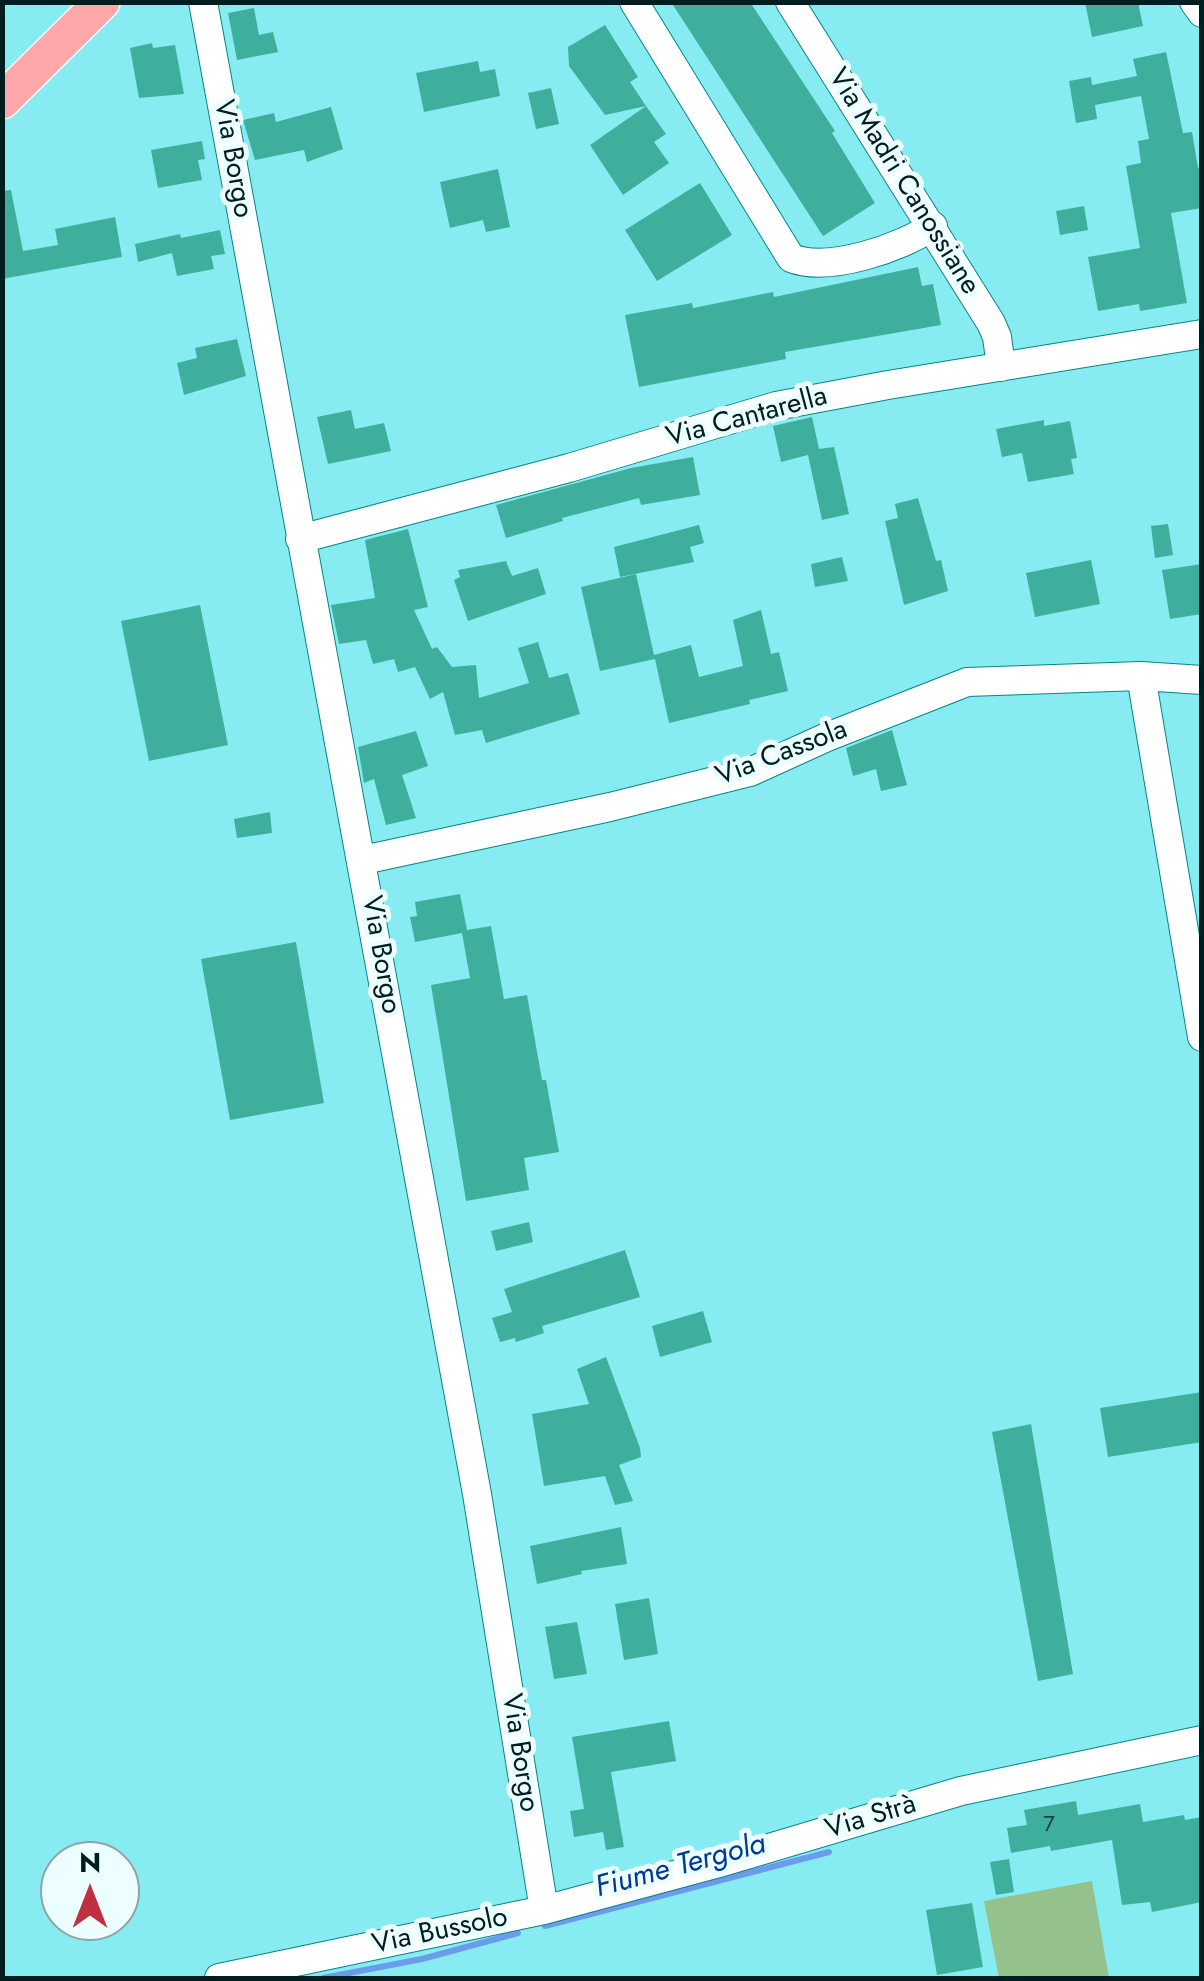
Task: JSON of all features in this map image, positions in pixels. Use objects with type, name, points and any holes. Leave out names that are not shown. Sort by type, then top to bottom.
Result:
[{"type":"main road","points":[[2,101],[102,2]]},
{"type":"street","name":"Via Borgo","points":[[203,2],[478,1494],[544,1910]]},
{"type":"street","points":[[634,2],[791,258],[806,264],[893,248],[933,226]]},
{"type":"street","name":"Via Madri Canossiane","points":[[790,2],[991,323],[1000,367]]},
{"type":"street","points":[[1194,2],[1202,14]]},
{"type":"street","name":"Via Cantarella","points":[[300,540],[569,468],[776,406],[1202,334]]},
{"type":"street","points":[[1141,676],[1202,1038]]},
{"type":"street","name":"Via Cassola","points":[[363,860],[750,772],[826,737],[967,682],[1141,676],[1202,680]]},
{"type":"street","name":"Via Strà","points":[[544,1910],[961,1791],[1202,1740]]},
{"type":"street","name":"Via Bussolo","points":[[219,1978],[544,1910]]},
{"type":"green space","points":[[1092,1881],[1109,1978],[999,1978],[984,1901]]},
{"type":"building","points":[[671,2],[750,2],[835,131],[832,133],[875,203],[823,236]]},
{"type":"building","points":[[1085,2],[1138,2],[1143,26],[1092,37]]},
{"type":"building","points":[[254,8],[259,35],[273,32],[278,52],[237,60],[228,13]]},
{"type":"building","points":[[605,25],[638,77],[630,82],[646,106],[605,115],[569,66],[568,47]]},
{"type":"building","points":[[152,43],[153,48],[175,45],[184,94],[139,98],[130,48]]},
{"type":"building","points":[[1166,52],[1183,133],[1192,132],[1198,168],[1202,167],[1202,208],[1171,213],[1187,303],[1140,311],[1139,304],[1098,311],[1088,257],[1140,248],[1126,166],[1141,163],[1138,141],[1149,139],[1141,96],[1095,105],[1097,119],[1076,123],[1069,81],[1091,77],[1092,85],[1137,76],[1133,59]]},
{"type":"building","points":[[478,61],[480,72],[495,69],[500,96],[424,112],[416,73]]},
{"type":"building","points":[[551,88],[559,124],[536,129],[528,93]]},
{"type":"building","points":[[646,106],[666,134],[654,142],[669,163],[623,195],[590,145]]},
{"type":"building","points":[[331,107],[343,149],[307,162],[304,150],[255,160],[243,120],[274,113],[276,122]]},
{"type":"building","points":[[202,141],[205,159],[198,160],[202,180],[158,188],[151,150]]},
{"type":"building","points":[[498,169],[510,227],[486,232],[483,220],[450,228],[440,182]]},
{"type":"building","points":[[700,183],[732,235],[657,281],[625,230]]},
{"type":"building","points":[[11,190],[23,251],[58,245],[55,229],[115,217],[122,257],[2,279],[2,191]]},
{"type":"building","points":[[1084,206],[1088,230],[1060,235],[1056,211]]},
{"type":"building","points":[[220,230],[225,254],[211,256],[214,269],[177,276],[172,253],[138,262],[135,244]]},
{"type":"building","points":[[918,267],[922,286],[933,284],[941,325],[785,352],[786,359],[639,387],[625,315],[692,303],[693,308],[773,292],[774,297]]},
{"type":"building","points":[[237,339],[246,376],[184,395],[177,363],[197,358],[195,348]]},
{"type":"building","points":[[351,410],[355,429],[384,423],[391,451],[328,464],[317,417]]},
{"type":"building","points":[[812,417],[819,449],[834,447],[849,514],[822,520],[808,455],[781,462],[773,426]]},
{"type":"building","points":[[1044,420],[1044,426],[1070,421],[1077,458],[1071,459],[1074,474],[1028,482],[1022,453],[1002,457],[996,429]]},
{"type":"building","points":[[693,457],[700,495],[641,505],[639,498],[562,518],[563,521],[506,538],[496,505],[631,468]]},
{"type":"building","points":[[918,498],[948,591],[904,605],[885,521],[898,518],[895,504]]},
{"type":"building","points":[[1168,524],[1173,555],[1155,558],[1151,526]]},
{"type":"building","points":[[699,525],[704,543],[690,547],[694,562],[620,577],[614,547]]},
{"type":"building","points":[[408,529],[428,607],[414,610],[432,649],[437,647],[452,667],[476,665],[479,698],[529,683],[518,648],[538,642],[549,678],[568,673],[580,714],[486,743],[482,730],[455,735],[443,692],[430,699],[415,667],[398,672],[394,659],[373,664],[366,640],[339,644],[331,605],[375,598],[365,540]]},
{"type":"building","points":[[842,557],[848,581],[815,587],[811,564]]},
{"type":"building","points":[[1091,560],[1100,604],[1035,617],[1026,573]]},
{"type":"building","points":[[506,561],[512,576],[538,568],[546,594],[468,621],[454,580],[460,577],[458,570]]},
{"type":"building","points":[[1202,564],[1202,614],[1170,619],[1162,570]]},
{"type":"building","points":[[636,574],[654,655],[691,645],[699,677],[743,666],[733,620],[761,610],[771,654],[779,652],[788,691],[669,723],[655,659],[600,671],[581,587]]},
{"type":"building","points":[[200,605],[228,745],[149,761],[121,621]]},
{"type":"building","points":[[892,730],[907,785],[881,791],[876,769],[853,776],[846,748]]},
{"type":"building","points":[[416,731],[428,766],[402,775],[416,818],[386,825],[374,779],[364,783],[358,747]]},
{"type":"building","points":[[270,812],[272,833],[237,838],[234,819]]},
{"type":"building","points":[[460,894],[467,930],[491,926],[504,999],[527,995],[559,1152],[524,1158],[529,1190],[466,1201],[431,985],[470,978],[462,933],[415,942],[410,917],[417,916],[415,902]]},
{"type":"building","points":[[296,942],[324,1103],[230,1120],[201,959]]},
{"type":"building","points":[[529,1222],[533,1242],[496,1251],[491,1231]]},
{"type":"building","points":[[625,1250],[640,1297],[542,1326],[544,1333],[516,1342],[515,1338],[500,1342],[492,1318],[512,1312],[504,1289]]},
{"type":"building","points":[[703,1311],[712,1342],[660,1357],[652,1326]]},
{"type":"building","points":[[606,1357],[641,1457],[619,1465],[633,1501],[615,1505],[605,1476],[544,1486],[532,1414],[589,1404],[577,1369]]},
{"type":"building","points":[[1202,1392],[1202,1442],[1108,1457],[1100,1408]]},
{"type":"building","points":[[1031,1424],[1073,1674],[1038,1681],[992,1432]]},
{"type":"building","points":[[621,1527],[627,1564],[581,1571],[582,1574],[537,1584],[530,1546]]},
{"type":"building","points":[[649,1598],[658,1654],[624,1660],[615,1604]]},
{"type":"building","points":[[577,1622],[587,1674],[554,1679],[545,1627]]},
{"type":"building","points":[[669,1721],[676,1761],[611,1772],[624,1847],[606,1850],[603,1832],[574,1837],[570,1811],[584,1809],[572,1737]]},
{"type":"building","points":[[1076,1801],[1078,1815],[1140,1804],[1143,1822],[1184,1815],[1185,1820],[1202,1817],[1202,1902],[1152,1912],[1150,1902],[1122,1905],[1112,1840],[1051,1851],[1050,1846],[1011,1853],[1007,1828],[1027,1825],[1024,1810]]},
{"type":"building","points":[[1009,1859],[1014,1892],[996,1895],[990,1862]]},
{"type":"building","points":[[972,1903],[983,1967],[937,1975],[926,1910]]},
{"type":"waterway","name":"Fiume Tergola","points":[[545,1926],[829,1852]]},
{"type":"waterway","name":"Fiume Tergola","points":[[323,1978],[422,1959],[518,1933]]}]
